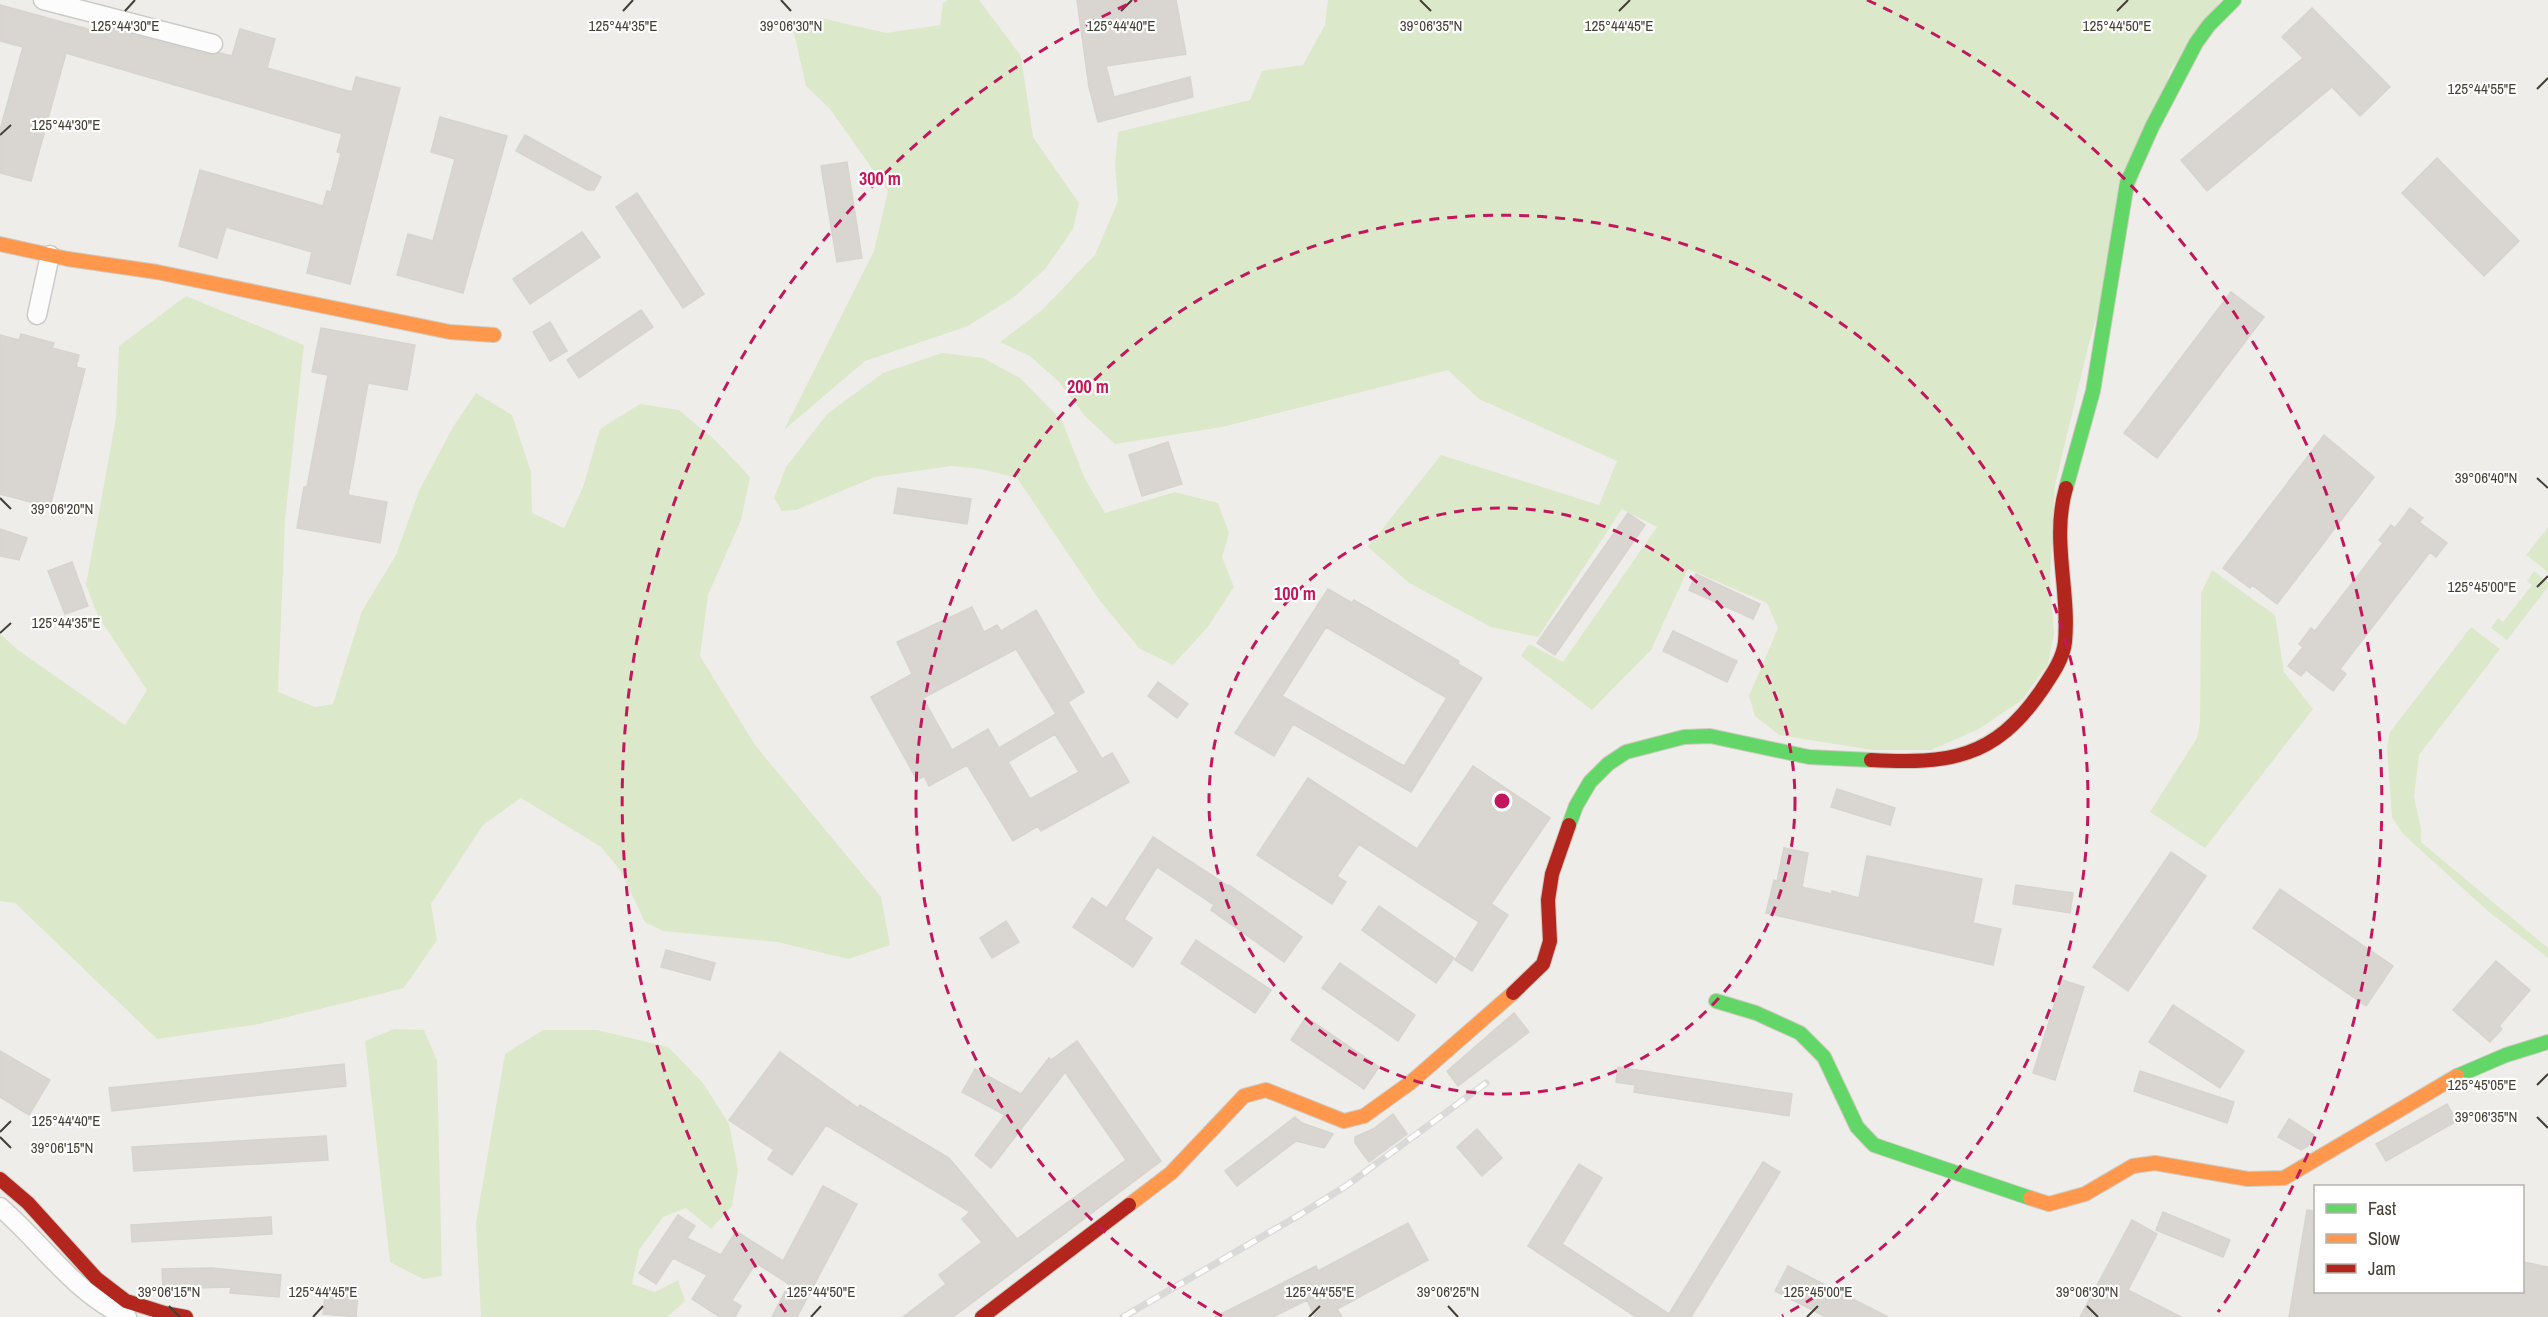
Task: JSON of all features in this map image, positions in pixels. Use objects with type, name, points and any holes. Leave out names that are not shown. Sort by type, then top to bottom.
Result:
[{"type":"street","points":[[43,0],[213,44]]},
{"type":"street","points":[[982,1317],[1171,1173],[1244,1096],[1266,1090],[1344,1121],[1364,1116],[1410,1083],[1508,998],[1543,964],[1550,941],[1548,900],[1552,874],[1576,806],[1590,782],[1608,764],[1626,752],[1684,737],[1710,736],[1809,757],[1887,762],[1928,761],[1959,757],[1989,744],[2027,711],[2056,669],[2065,644],[2065,600],[2060,550],[2063,497],[2093,391],[2127,183],[2152,127],[2196,43],[2209,25],[2234,0]]},
{"type":"street","points":[[0,244],[50,255],[157,272],[450,332],[494,334]]},
{"type":"street","points":[[37,315],[50,255]]},
{"type":"street","points":[[1716,1001],[1756,1013],[1800,1033],[1824,1057],[1857,1127],[1874,1145],[2049,1204],[2085,1194],[2133,1166],[2155,1163],[2248,1179],[2284,1178],[2460,1074],[2506,1055],[2548,1042]]},
{"type":"street","points":[[0,1179],[28,1203],[96,1278],[126,1300],[164,1313],[186,1317]]},
{"type":"street","points":[[0,1208],[26,1229],[62,1270],[108,1309],[127,1317]]},
{"type":"green space","points":[[948,0],[979,0],[1021,56],[1033,137],[1079,203],[1073,229],[1045,269],[1014,297],[968,326],[865,361],[784,430],[874,251],[888,191],[830,109],[806,86],[792,24],[822,18],[886,33],[940,25],[943,3]]},
{"type":"green space","points":[[1328,0],[2221,0],[2170,71],[2089,343],[2055,485],[2050,579],[2054,634],[2048,664],[2022,700],[1979,729],[1931,750],[1872,750],[1779,735],[1755,716],[1749,696],[1778,628],[1767,603],[1688,569],[1651,650],[1592,710],[1521,656],[1529,644],[1563,662],[1657,527],[1622,509],[1538,637],[1491,627],[1409,583],[1368,547],[1441,455],[1599,505],[1617,461],[1479,399],[1448,370],[1222,427],[1115,444],[1085,416],[1059,382],[1030,356],[1000,342],[1041,311],[1095,255],[1118,201],[1115,164],[1118,132],[1250,100],[1262,71],[1303,65],[1325,25]]},
{"type":"green space","points":[[186,296],[304,345],[285,520],[278,692],[315,707],[333,704],[362,611],[396,555],[419,491],[453,427],[476,393],[512,415],[531,472],[532,513],[564,528],[583,487],[600,429],[640,404],[679,410],[716,441],[750,477],[741,520],[708,595],[700,656],[755,745],[881,897],[890,945],[848,959],[777,942],[663,931],[645,922],[620,870],[601,847],[521,798],[483,825],[431,904],[437,940],[404,988],[259,1024],[157,1039],[15,903],[0,901],[0,634],[18,650],[125,725],[147,690],[98,616],[86,585],[116,418],[119,346]]},
{"type":"green space","points":[[942,353],[983,358],[1020,378],[1062,421],[1085,479],[1105,513],[1175,492],[1218,503],[1229,533],[1222,557],[1234,587],[1207,628],[1173,665],[1140,649],[1100,601],[1017,478],[981,469],[951,466],[875,477],[796,510],[782,511],[774,498],[786,467],[827,414],[883,373]]},
{"type":"green space","points":[[2548,527],[2548,572],[2526,555]]},
{"type":"green space","points":[[2212,570],[2275,615],[2284,672],[2313,709],[2205,848],[2150,812],[2197,738],[2200,723],[2201,593]]},
{"type":"green space","points":[[2534,571],[2548,582],[2548,587],[2507,640],[2491,628],[2498,618],[2503,622],[2532,585],[2527,581]]},
{"type":"green space","points":[[2471,627],[2500,649],[2419,755],[2414,797],[2421,828],[2421,842],[2548,948],[2548,958],[2489,912],[2403,834],[2392,817],[2387,746],[2390,732]]},
{"type":"green space","points":[[394,1029],[424,1030],[437,1061],[442,1276],[423,1279],[390,1262],[365,1041]]},
{"type":"green space","points":[[543,1030],[597,1030],[668,1047],[703,1083],[729,1124],[738,1170],[732,1206],[711,1229],[686,1208],[663,1217],[639,1250],[632,1284],[655,1292],[678,1280],[685,1301],[667,1317],[481,1317],[476,1223],[505,1054]]},
{"type":"building","points":[[1077,0],[1176,0],[1186,54],[1106,66],[1114,97],[1190,77],[1193,97],[1098,122],[1089,87]]},
{"type":"building","points":[[0,5],[99,32],[101,27],[211,55],[220,53],[232,56],[240,29],[275,39],[267,68],[352,92],[356,77],[400,88],[350,284],[307,273],[312,252],[226,227],[217,258],[179,246],[200,170],[323,206],[327,191],[331,192],[341,153],[337,152],[342,134],[66,53],[31,181],[0,173],[0,130],[23,47],[0,41]]},
{"type":"building","points":[[2312,8],[2390,87],[2360,116],[2332,87],[2207,191],[2181,160],[2303,58],[2282,37]]},
{"type":"building","points":[[440,117],[507,136],[463,293],[397,275],[408,234],[433,241],[455,159],[431,152]]},
{"type":"building","points":[[525,135],[601,177],[594,190],[588,190],[516,151]]},
{"type":"building","points":[[2437,158],[2519,241],[2484,276],[2402,193]]},
{"type":"building","points":[[847,162],[862,258],[837,262],[821,166]]},
{"type":"building","points":[[637,193],[704,294],[683,308],[616,207]]},
{"type":"building","points":[[582,232],[600,257],[530,304],[513,279]]},
{"type":"building","points":[[2231,292],[2264,317],[2157,458],[2124,433]]},
{"type":"building","points":[[641,310],[653,327],[579,378],[567,360]]},
{"type":"building","points":[[550,322],[567,351],[550,361],[533,332]]},
{"type":"building","points":[[321,328],[415,345],[407,390],[368,383],[348,495],[387,502],[380,543],[297,528],[328,375],[312,372]]},
{"type":"building","points":[[21,334],[54,343],[52,348],[79,355],[76,367],[85,369],[50,507],[0,494],[0,335],[19,340]]},
{"type":"building","points":[[2324,435],[2374,477],[2277,604],[2252,585],[2250,588],[2223,568]]},
{"type":"building","points":[[1168,442],[1182,484],[1142,496],[1129,455]]},
{"type":"building","points":[[898,488],[971,499],[967,524],[894,513]]},
{"type":"building","points":[[2410,508],[2423,518],[2419,522],[2447,543],[2436,557],[2430,552],[2340,669],[2346,674],[2333,691],[2306,670],[2301,676],[2288,666],[2303,647],[2299,644],[2311,628],[2315,631],[2383,543],[2379,540],[2391,525],[2395,528]]},
{"type":"building","points":[[1628,513],[1645,525],[1555,655],[1537,643]]},
{"type":"building","points":[[0,529],[27,538],[19,560],[0,556]]},
{"type":"building","points":[[72,562],[88,606],[65,614],[48,571]]},
{"type":"building","points":[[1696,574],[1760,604],[1753,619],[1689,590]]},
{"type":"building","points":[[1328,589],[1352,603],[1354,600],[1459,661],[1458,664],[1482,678],[1411,792],[1293,724],[1274,756],[1235,733]],"holes":[[[1326,627],[1447,698],[1404,766],[1282,696]]]},
{"type":"building","points":[[972,607],[984,632],[997,625],[1001,631],[1036,610],[1084,692],[1068,702],[1102,759],[1112,753],[1129,782],[1041,831],[1038,826],[1013,841],[967,765],[929,786],[924,776],[917,780],[871,697],[912,674],[897,642]],"holes":[[[1016,649],[1056,714],[999,748],[988,729],[952,750],[923,698]],[[1055,734],[1079,772],[1030,799],[1008,762]]]},
{"type":"building","points":[[1673,631],[1737,661],[1727,682],[1663,651]]},
{"type":"building","points":[[1158,682],[1188,704],[1177,718],[1148,696]]},
{"type":"building","points":[[1473,766],[1550,818],[1491,904],[1508,915],[1472,971],[1455,960],[1479,922],[1359,844],[1337,876],[1346,882],[1332,904],[1257,855],[1308,778],[1417,849]]},
{"type":"building","points":[[1837,789],[1895,808],[1890,825],[1831,807]]},
{"type":"building","points":[[1153,837],[1229,885],[1302,937],[1284,962],[1211,910],[1214,905],[1157,867],[1124,919],[1152,938],[1133,967],[1073,927],[1092,898],[1107,908]]},
{"type":"building","points":[[1784,848],[1808,853],[1802,887],[1832,894],[1832,891],[1859,898],[1867,856],[1982,879],[1973,923],[2001,929],[1993,965],[1766,913],[1774,880],[1777,881]]},
{"type":"building","points":[[2171,852],[2206,876],[2128,991],[2093,967]]},
{"type":"building","points":[[2016,885],[2073,893],[2070,913],[2013,904]]},
{"type":"building","points":[[2280,889],[2393,966],[2366,1006],[2253,928]]},
{"type":"building","points":[[1379,906],[1454,958],[1436,983],[1362,930]]},
{"type":"building","points":[[1006,921],[1019,942],[992,958],[980,938]]},
{"type":"building","points":[[1196,940],[1271,990],[1255,1013],[1181,963]]},
{"type":"building","points":[[666,950],[715,963],[710,980],[661,967]]},
{"type":"building","points":[[2496,961],[2530,990],[2499,1026],[2502,1029],[2490,1042],[2453,1010]]},
{"type":"building","points":[[1340,963],[1415,1015],[1398,1041],[1322,988]]},
{"type":"building","points":[[2062,980],[2084,987],[2055,1080],[2033,1073]]},
{"type":"building","points":[[2173,1005],[2244,1051],[2220,1088],[2149,1042]]},
{"type":"building","points":[[1514,1013],[1529,1032],[1458,1086],[1447,1071]]},
{"type":"building","points":[[1306,1017],[1379,1067],[1364,1089],[1291,1040]]},
{"type":"building","points":[[1077,1041],[1161,1161],[953,1317],[903,1317],[946,1284],[939,1275],[982,1242],[962,1219],[970,1212],[826,1125],[792,1175],[768,1159],[774,1150],[729,1120],[780,1052],[858,1108],[860,1105],[949,1158],[1017,1239],[1126,1160],[1065,1072],[991,1168],[975,1155],[1005,1115],[962,1092],[975,1069],[1021,1094],[1049,1058],[1051,1060]]},
{"type":"building","points":[[0,1051],[50,1080],[29,1115],[0,1097]]},
{"type":"building","points":[[344,1064],[346,1086],[112,1111],[109,1088]]},
{"type":"building","points":[[1618,1067],[1792,1094],[1789,1116],[1634,1092],[1635,1085],[1616,1082]]},
{"type":"building","points":[[2140,1071],[2234,1102],[2227,1123],[2134,1091]]},
{"type":"building","points":[[2447,1104],[2457,1121],[2386,1161],[2376,1144]]},
{"type":"building","points":[[1393,1114],[1407,1134],[1369,1162],[1355,1143],[1355,1137],[1373,1129]]},
{"type":"building","points":[[1295,1117],[1302,1123],[1333,1134],[1324,1148],[1296,1141],[1237,1186],[1225,1171]]},
{"type":"building","points":[[2289,1119],[2314,1135],[2308,1146],[2301,1150],[2278,1137]]},
{"type":"building","points":[[1477,1129],[1502,1158],[1482,1176],[1457,1147]]},
{"type":"building","points":[[326,1136],[328,1160],[134,1171],[132,1147]]},
{"type":"building","points":[[1763,1162],[1780,1172],[1691,1317],[1636,1317],[1528,1246],[1579,1164],[1602,1178],[1562,1244],[1669,1314]]},
{"type":"building","points":[[823,1186],[857,1204],[797,1317],[772,1317],[789,1284],[756,1263],[732,1300],[741,1306],[735,1317],[720,1317],[692,1299],[707,1275],[673,1258],[656,1284],[639,1273],[678,1215],[695,1226],[687,1238],[721,1255],[736,1231],[783,1261]]},
{"type":"building","points":[[2307,1210],[2314,1211],[2314,1293],[2524,1293],[2524,1262],[2548,1267],[2548,1317],[2289,1317]]},
{"type":"building","points":[[2163,1212],[2230,1240],[2223,1257],[2156,1230]]},
{"type":"building","points":[[271,1217],[272,1234],[132,1242],[131,1225]]},
{"type":"building","points":[[2132,1220],[2157,1234],[2128,1290],[2181,1317],[2080,1317]]},
{"type":"building","points":[[1408,1223],[1428,1260],[1337,1309],[1342,1317],[1315,1317],[1307,1300],[1273,1317],[1215,1317],[1316,1266],[1318,1271]]},
{"type":"building","points":[[1788,1266],[1888,1317],[1826,1317],[1775,1291]]},
{"type":"building","points":[[212,1268],[281,1275],[279,1297],[230,1293],[231,1287],[163,1289],[162,1269]]},
{"type":"building","points":[[326,1288],[358,1292],[356,1317],[323,1314]]},
{"type":"railway","points":[[1123,1317],[1346,1186],[1486,1083]]},
{"type":"traffic: fast","points":[[2066,488],[2093,391],[2127,183],[2152,127],[2196,43],[2209,25],[2234,0]]},
{"type":"traffic: fast","points":[[1569,825],[1576,806],[1590,782],[1608,764],[1626,752],[1684,737],[1710,736],[1809,757],[1871,760]]},
{"type":"traffic: fast","points":[[1716,1001],[1756,1013],[1800,1033],[1824,1057],[1857,1127],[1874,1145],[2030,1198]]},
{"type":"traffic: fast","points":[[2457,1076],[2506,1055],[2548,1042]]},
{"type":"traffic: slow","points":[[0,244],[68,259],[157,272],[450,332],[494,335]]},
{"type":"traffic: slow","points":[[1129,1205],[1171,1173],[1244,1096],[1266,1090],[1344,1121],[1364,1116],[1410,1083],[1513,993]]},
{"type":"traffic: slow","points":[[2030,1198],[2049,1204],[2085,1194],[2133,1166],[2155,1163],[2248,1179],[2284,1178],[2457,1076]]},
{"type":"traffic: jam","points":[[1871,760],[1924,760],[1947,758],[1968,752],[1987,744],[2006,731],[2041,691],[2059,661],[2065,642],[2066,623],[2060,526],[2066,488]]},
{"type":"traffic: jam","points":[[1513,993],[1543,964],[1550,941],[1548,900],[1552,874],[1569,825]]},
{"type":"traffic: jam","points":[[0,1179],[28,1203],[96,1278],[126,1301],[164,1313],[186,1317]]},
{"type":"traffic: jam","points":[[982,1317],[1129,1205]]}]
